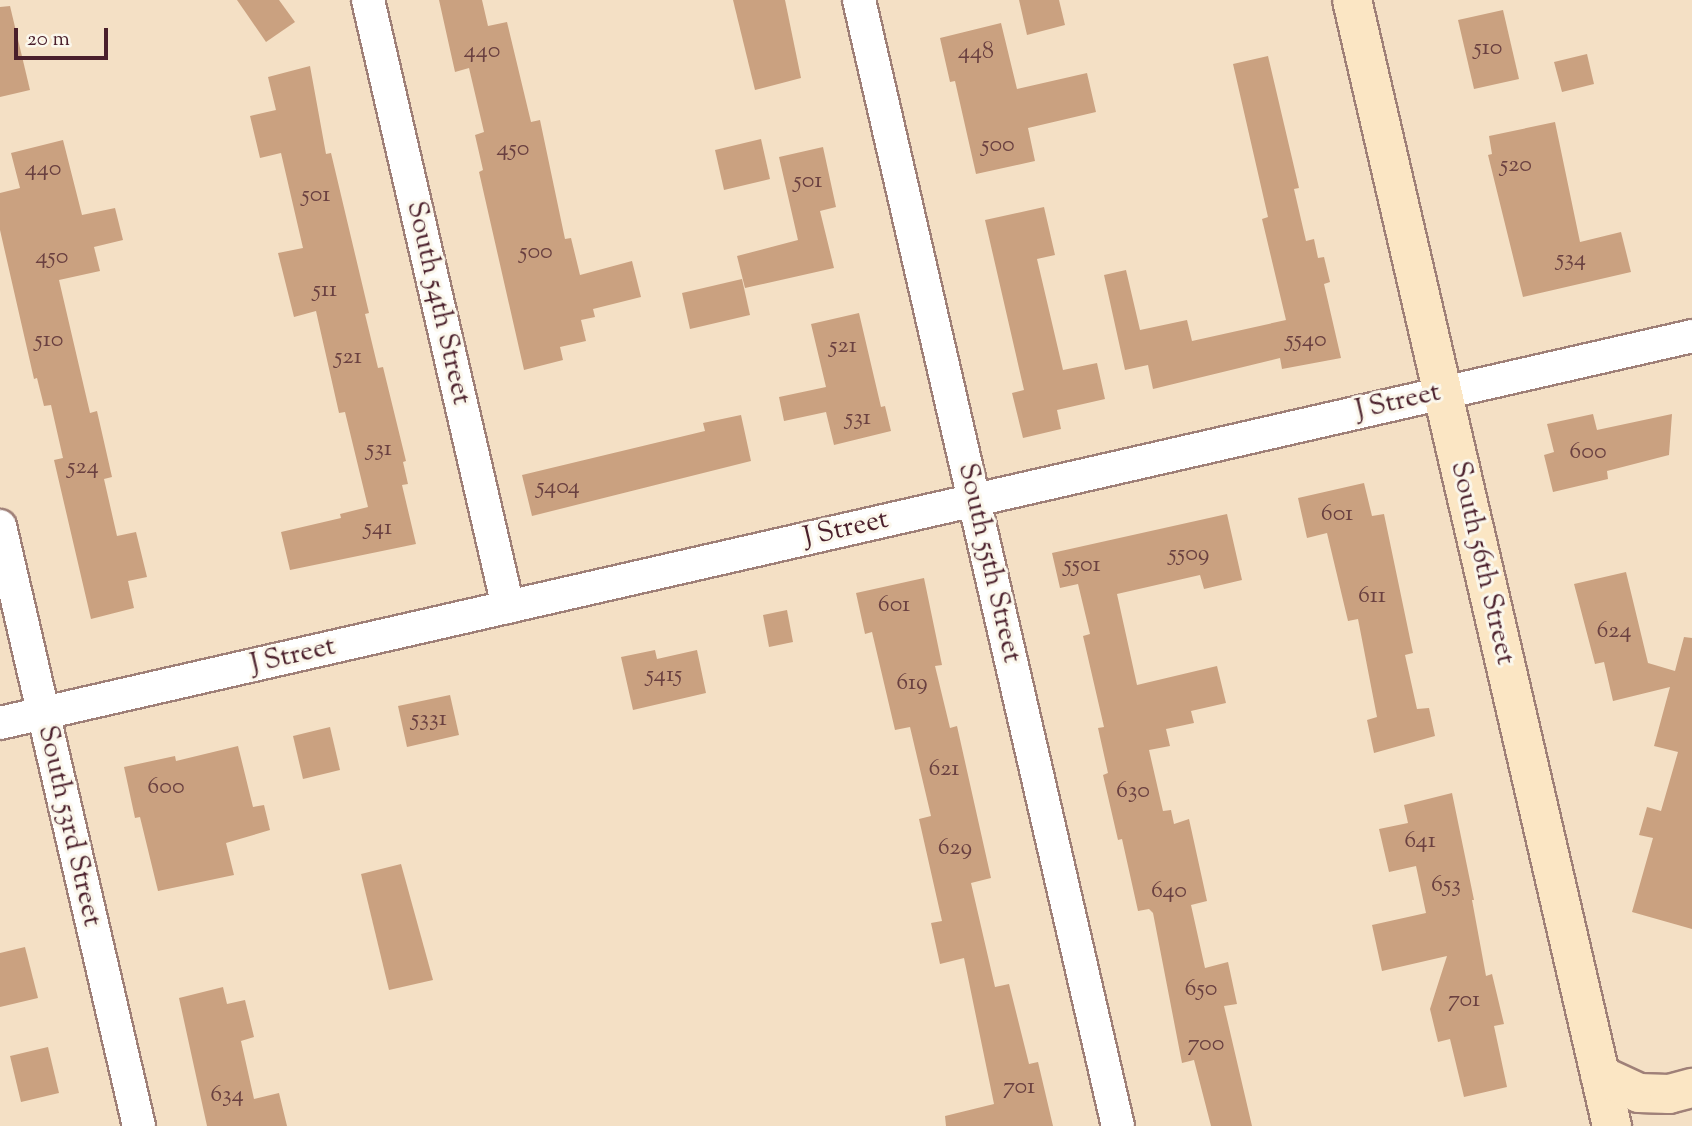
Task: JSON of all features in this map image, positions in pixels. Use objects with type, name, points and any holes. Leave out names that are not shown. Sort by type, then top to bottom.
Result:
[{"type":"main road","name":"South 56th Street","points":[[1352,0],[1612,1126]]},
{"type":"main road","points":[[1600,1075],[1639,1093],[1669,1094],[1692,1088]]},
{"type":"street","name":"South 54th Street","points":[[368,0],[508,607]]},
{"type":"street","name":"South 55th Street","points":[[859,0],[1118,1126]]},
{"type":"street","name":"J Street","points":[[0,723],[1692,336]]},
{"type":"street","name":"South 53rd Street","points":[[0,526],[139,1126]]},
{"type":"building","points":[[237,0],[279,0],[295,22],[266,42]]},
{"type":"building","points":[[439,0],[482,0],[488,26],[507,22],[531,122],[540,120],[565,239],[571,238],[580,275],[632,261],[641,297],[593,309],[595,317],[581,320],[586,341],[560,347],[563,360],[524,370],[479,172],[483,170],[475,135],[484,132],[469,68],[455,72]]},
{"type":"building","points":[[733,0],[785,0],[801,78],[755,90]]},
{"type":"building","points":[[1019,0],[1059,0],[1065,25],[1027,35]]},
{"type":"building","points":[[10,6],[30,90],[0,97],[0,7]]},
{"type":"building","points":[[1503,10],[1519,79],[1474,89],[1458,20]]},
{"type":"building","points":[[1001,23],[1017,89],[1087,73],[1096,112],[1028,128],[1035,161],[976,174],[955,81],[950,82],[940,38]]},
{"type":"building","points":[[1587,54],[1594,84],[1562,92],[1554,62]]},
{"type":"building","points":[[1268,56],[1299,188],[1294,189],[1306,241],[1314,239],[1318,258],[1324,257],[1330,282],[1324,284],[1341,358],[1282,369],[1280,358],[1153,389],[1148,365],[1125,370],[1104,275],[1126,270],[1140,330],[1187,320],[1192,341],[1286,320],[1262,219],[1268,217],[1233,64]]},
{"type":"building","points":[[310,66],[326,154],[331,153],[369,313],[365,314],[378,368],[383,367],[406,461],[403,462],[408,484],[402,485],[416,544],[290,570],[281,532],[341,518],[340,514],[368,507],[345,412],[339,413],[316,311],[294,317],[278,253],[303,248],[281,153],[260,158],[250,116],[276,110],[268,77]]},
{"type":"building","points":[[1555,122],[1580,242],[1621,232],[1631,272],[1523,297],[1488,155],[1492,154],[1489,136]]},
{"type":"building","points":[[761,139],[770,179],[724,190],[715,150]]},
{"type":"building","points":[[63,140],[82,215],[115,208],[123,240],[94,247],[100,271],[59,280],[90,413],[97,411],[112,477],[104,479],[117,536],[136,532],[147,577],[128,581],[134,608],[91,619],[54,460],[63,458],[51,405],[44,406],[37,378],[34,379],[0,230],[0,193],[20,188],[11,153]]},
{"type":"building","points":[[823,147],[836,207],[820,211],[834,268],[745,288],[737,256],[798,240],[779,157]]},
{"type":"building","points":[[1044,207],[1055,255],[1037,259],[1063,370],[1097,363],[1105,399],[1057,410],[1061,429],[1023,438],[1012,393],[1024,390],[985,220]]},
{"type":"building","points":[[742,279],[750,315],[690,329],[682,293]]},
{"type":"building","points":[[859,313],[881,407],[885,406],[891,431],[834,445],[826,412],[784,421],[779,397],[826,387],[811,324]]},
{"type":"building","points":[[1593,414],[1597,430],[1672,414],[1669,455],[1607,471],[1608,479],[1553,492],[1544,455],[1554,452],[1547,424]]},
{"type":"building","points":[[741,415],[751,461],[532,516],[522,475],[705,431],[703,423]]},
{"type":"building","points":[[1364,483],[1372,516],[1384,514],[1413,653],[1405,655],[1417,709],[1429,708],[1435,736],[1374,753],[1367,720],[1377,717],[1358,619],[1348,621],[1327,533],[1307,538],[1298,498]]},
{"type":"building","points":[[1227,514],[1242,580],[1204,589],[1200,575],[1117,594],[1137,685],[1217,666],[1226,703],[1191,711],[1194,723],[1166,729],[1170,746],[1149,750],[1163,811],[1171,810],[1174,824],[1189,819],[1207,901],[1191,905],[1205,968],[1228,962],[1237,1004],[1224,1006],[1252,1126],[1211,1126],[1194,1060],[1182,1063],[1153,913],[1149,909],[1138,911],[1122,839],[1118,840],[1103,775],[1108,773],[1098,728],[1104,727],[1083,636],[1090,634],[1078,584],[1060,588],[1052,553]]},
{"type":"building","points":[[1626,572],[1648,663],[1675,671],[1684,637],[1692,638],[1692,929],[1632,912],[1653,838],[1639,835],[1647,807],[1661,811],[1678,752],[1654,746],[1670,687],[1613,701],[1604,662],[1595,664],[1574,584]]},
{"type":"building","points":[[924,578],[942,665],[935,666],[950,728],[957,726],[991,878],[971,883],[995,987],[1009,984],[1029,1064],[1038,1062],[1053,1126],[946,1126],[945,1116],[994,1104],[964,958],[940,964],[931,923],[942,921],[919,819],[931,816],[910,727],[895,730],[872,632],[865,634],[856,593]]},
{"type":"building","points":[[787,610],[793,642],[769,647],[763,615]]},
{"type":"building","points":[[655,650],[657,659],[697,650],[706,693],[633,710],[621,657]]},
{"type":"building","points":[[450,695],[459,735],[407,747],[398,706]]},
{"type":"building","points":[[330,727],[340,770],[303,779],[293,736]]},
{"type":"building","points":[[238,746],[253,807],[264,805],[270,830],[226,843],[234,875],[158,891],[140,817],[135,818],[124,767],[175,756],[176,761]]},
{"type":"building","points":[[1452,793],[1486,976],[1492,974],[1504,1024],[1494,1026],[1507,1087],[1464,1097],[1450,1039],[1438,1042],[1430,1009],[1447,956],[1382,971],[1372,925],[1426,913],[1416,866],[1389,872],[1379,829],[1408,823],[1404,805]]},
{"type":"building","points":[[401,864],[433,980],[389,990],[361,874]]},
{"type":"building","points":[[25,947],[38,998],[0,1007],[0,953]]},
{"type":"building","points":[[223,987],[227,1004],[245,1000],[254,1037],[241,1041],[254,1099],[279,1093],[287,1126],[207,1126],[179,998]]},
{"type":"building","points":[[48,1047],[59,1093],[21,1102],[10,1056]]}]
